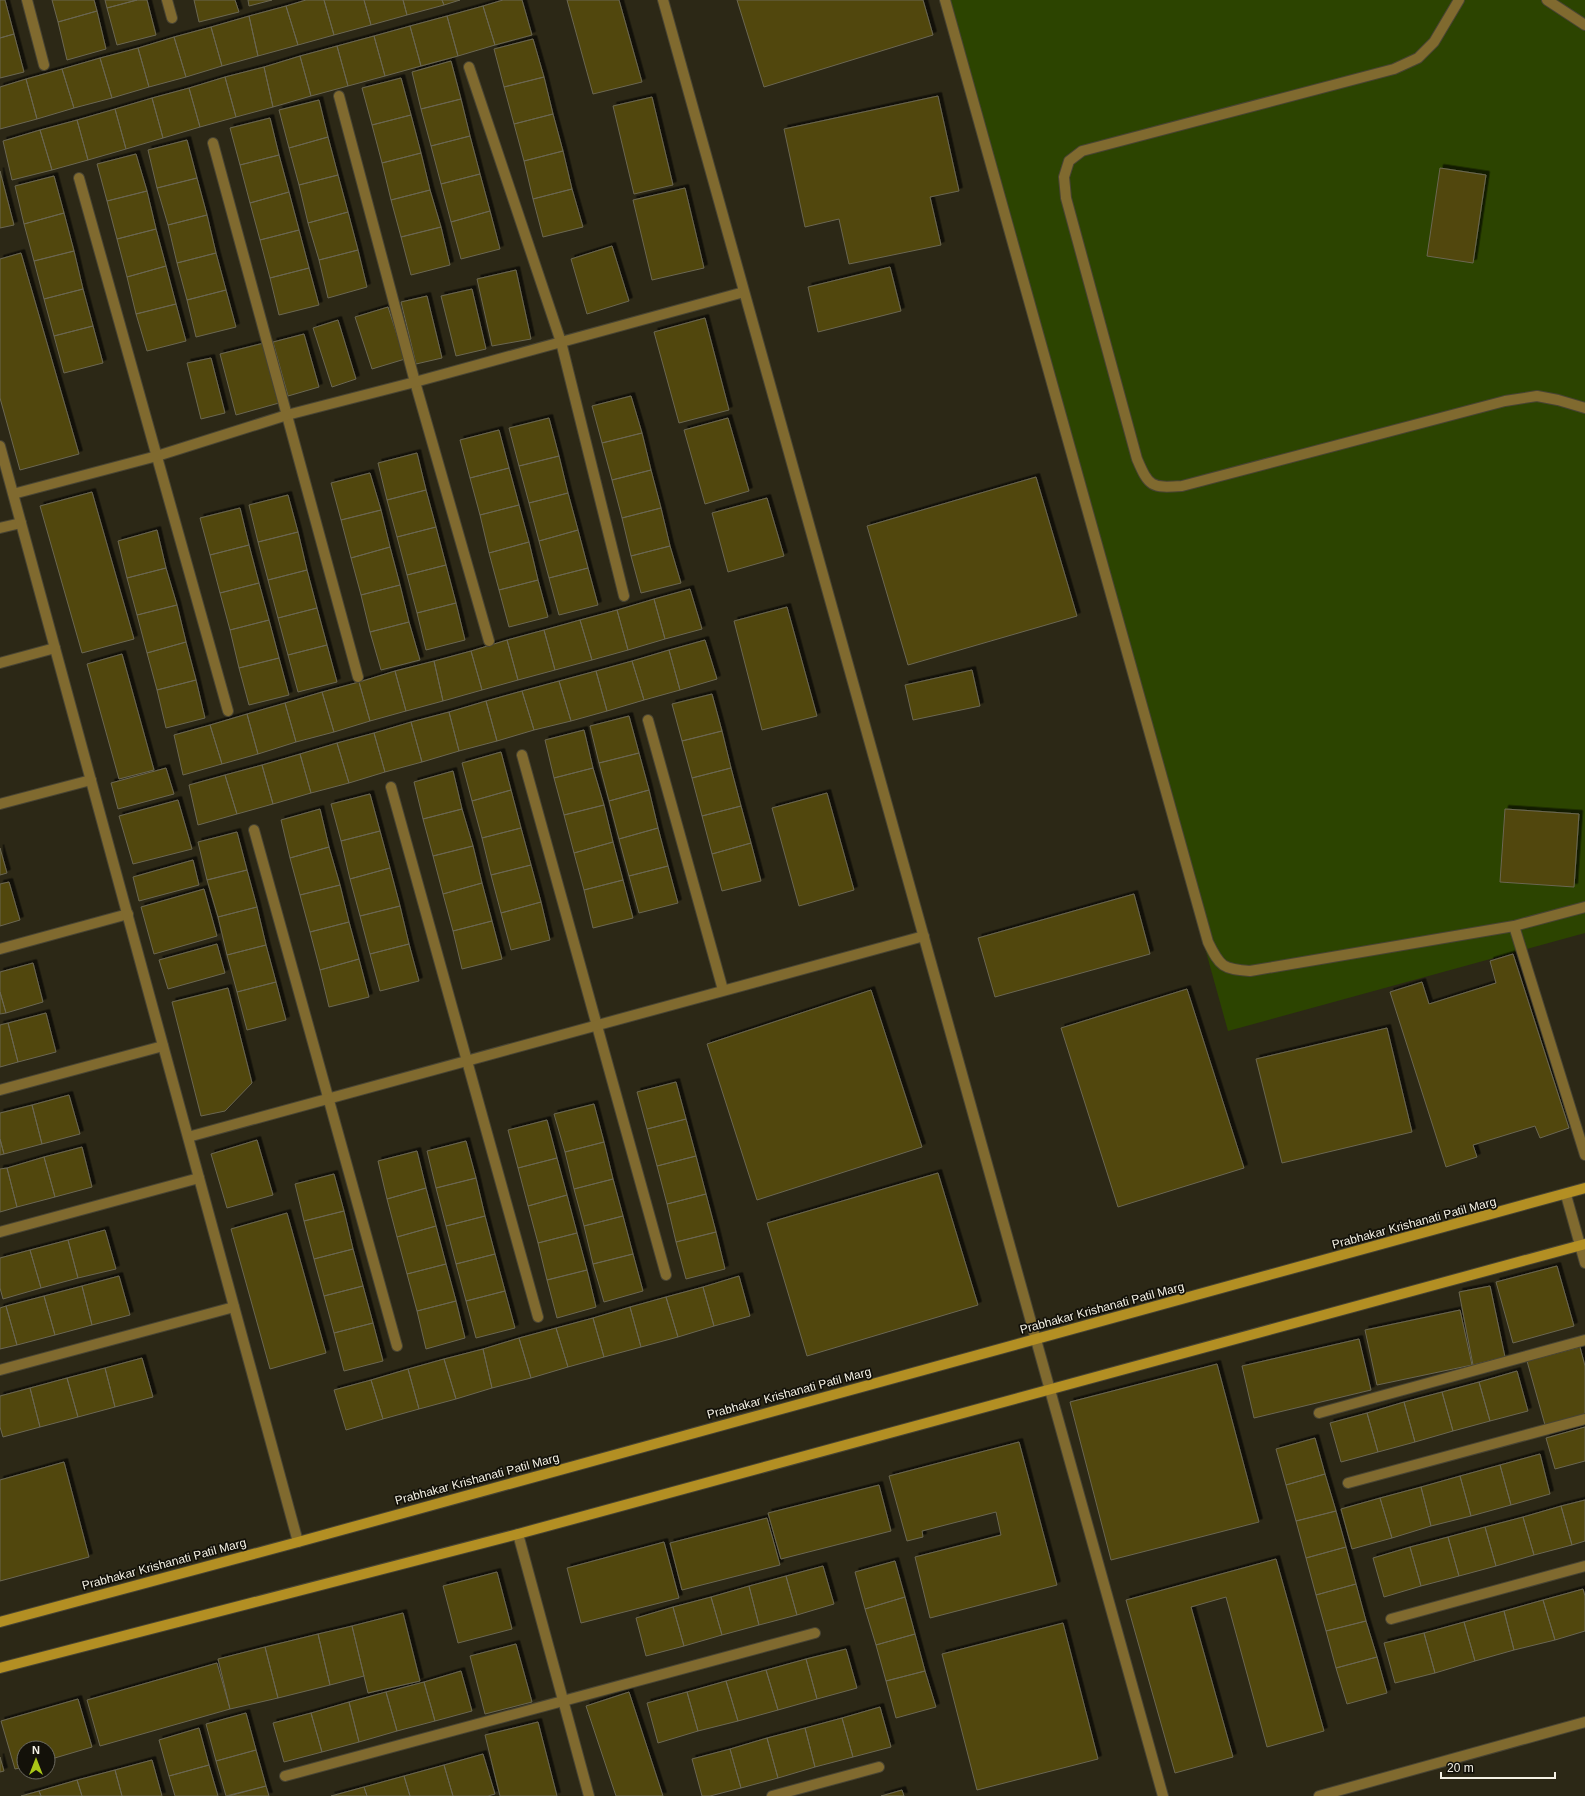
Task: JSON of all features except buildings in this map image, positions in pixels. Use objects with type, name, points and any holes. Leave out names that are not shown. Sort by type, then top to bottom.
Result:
[{"type":"street","points":[[27,0],[44,65]]},
{"type":"street","points":[[167,0],[172,18]]},
{"type":"street","points":[[663,0],[1163,1796]]},
{"type":"street","points":[[945,0],[1208,942],[1217,960],[1230,970],[1250,971],[1514,926],[1585,906]]},
{"type":"street","points":[[1459,0],[1434,42],[1418,58],[1394,69],[1082,151],[1069,161],[1064,177],[1066,198],[1137,459],[1145,478],[1160,487],[1182,486],[1505,401],[1537,396],[1558,400],[1585,408]]},
{"type":"street","points":[[1547,0],[1585,25]]},
{"type":"street","points":[[469,67],[561,342],[624,596]]},
{"type":"street","points":[[339,96],[415,382],[489,641]]},
{"type":"street","points":[[213,143],[358,676]]},
{"type":"street","points":[[79,178],[228,711]]},
{"type":"street","points":[[13,494],[157,456],[287,415],[415,382],[744,292]]},
{"type":"street","points":[[0,446],[298,1542]]},
{"type":"street","points":[[0,528],[21,523]]},
{"type":"street","points":[[0,663],[55,648]]},
{"type":"street","points":[[648,720],[723,990]]},
{"type":"street","points":[[522,755],[666,1275]]},
{"type":"street","points":[[0,804],[91,780]]},
{"type":"street","points":[[391,787],[538,1317]]},
{"type":"street","points":[[254,830],[397,1346]]},
{"type":"street","points":[[0,949],[128,914]]},
{"type":"street","points":[[1514,926],[1585,1155]]},
{"type":"street","points":[[188,1137],[924,936]]},
{"type":"street","points":[[0,1090],[163,1046]]},
{"type":"street","points":[[0,1232],[200,1178]]},
{"type":"street","name":"Prabhakar Krishanati Patil Marg","points":[[0,1622],[298,1542],[1566,1195],[1585,1188]]},
{"type":"street","points":[[1566,1195],[1582,1245],[1585,1263]]},
{"type":"street","points":[[0,1668],[518,1534],[1049,1388],[1582,1245]]},
{"type":"street","points":[[0,1370],[234,1307]]},
{"type":"street","points":[[1320,1413],[1585,1340]]},
{"type":"street","points":[[1348,1483],[1585,1419]]},
{"type":"street","points":[[518,1534],[589,1796]]},
{"type":"street","points":[[1391,1619],[1585,1566]]},
{"type":"street","points":[[286,1776],[815,1633]]},
{"type":"street","points":[[1319,1796],[1585,1722]]},
{"type":"street","points":[[772,1796],[879,1767]]},
{"type":"green space","points":[[942,0],[1585,0],[1585,933],[1228,1031]]}]
